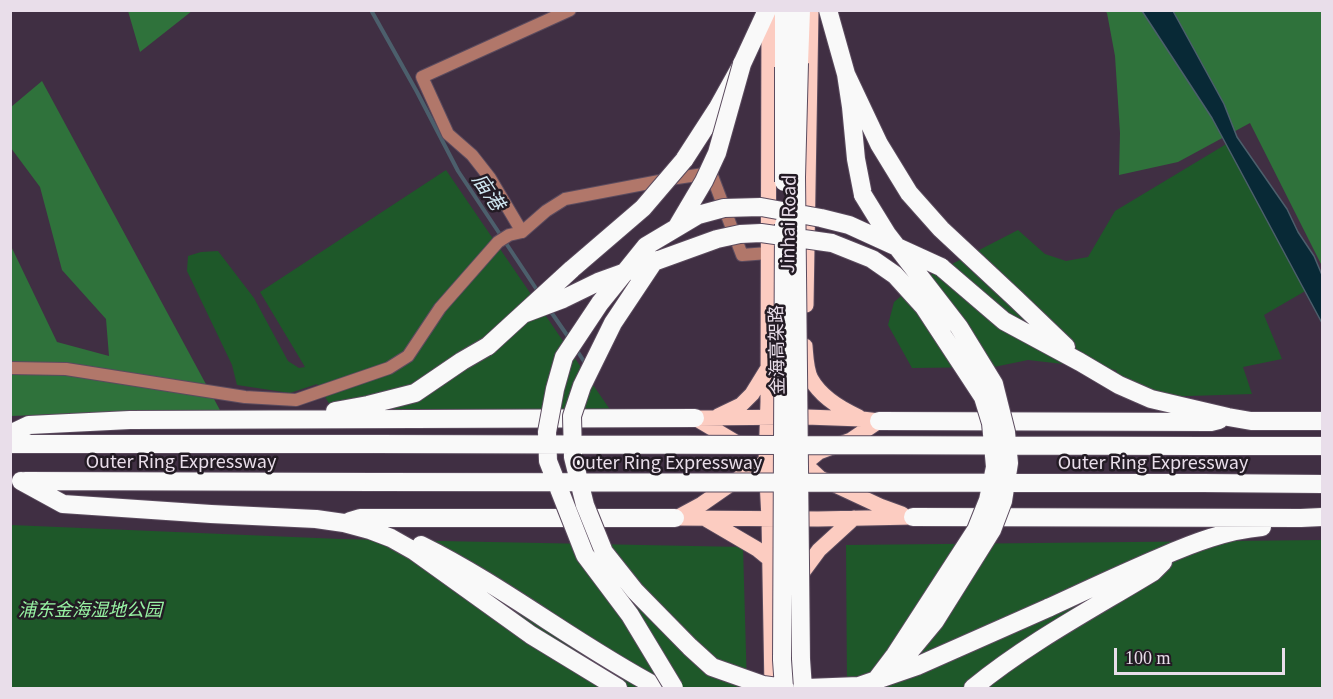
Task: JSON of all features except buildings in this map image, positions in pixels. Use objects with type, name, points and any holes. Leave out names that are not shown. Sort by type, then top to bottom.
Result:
[{"type":"highway","points":[[281,420],[368,405],[415,393],[488,346],[643,208],[684,160],[717,109],[768,10]]},
{"type":"highway","name":"金海高架路","points":[[784,10],[782,625],[784,688]]},
{"type":"highway","name":"金海高架路","points":[[801,10],[796,200],[801,659],[807,688]]},
{"type":"highway","points":[[828,10],[846,74],[856,159],[863,195],[887,234],[959,327],[994,384],[1006,432],[1009,463],[1003,501],[992,530],[935,621],[877,688]]},
{"type":"highway","points":[[742,64],[717,153],[704,181],[685,215],[612,323],[582,387],[572,416],[573,458],[585,505],[604,552],[635,591],[712,667],[763,685],[784,688]]},
{"type":"highway","points":[[846,74],[879,144],[909,194],[941,228],[1080,362]]},
{"type":"highway","points":[[674,688],[630,615],[585,555],[549,460],[547,432],[564,357],[600,303],[646,246],[698,215],[724,208],[761,207],[849,225],[941,267],[1004,321],[1119,385],[1151,399],[1251,421],[1323,421]]},
{"type":"highway","points":[[523,314],[598,282],[706,243],[740,234],[761,233],[832,243],[872,259],[895,274],[924,307],[983,397],[992,423],[994,467],[988,500],[976,530],[900,647],[870,688]]},
{"type":"highway","points":[[870,420],[1212,422],[1228,417]]},
{"type":"highway","points":[[10,434],[29,425],[91,422],[695,418]]},
{"type":"highway","name":"Outer Ring Expressway","points":[[10,444],[1323,446]]},
{"type":"highway","points":[[16,482],[63,504],[316,519],[370,530],[391,538],[437,567],[531,635],[618,688]]},
{"type":"highway","name":"Outer Ring Expressway","points":[[16,482],[1323,484]]},
{"type":"highway","points":[[913,517],[1323,517]]},
{"type":"highway","points":[[344,523],[360,518],[675,518]]},
{"type":"highway","points":[[807,688],[860,686],[917,666],[1173,552],[1224,534],[1282,526],[1301,518]]},
{"type":"highway","points":[[391,538],[416,542],[464,567],[624,670],[659,688]]},
{"type":"highway","points":[[973,688],[997,669],[1065,625],[1153,572],[1173,552]]},
{"type":"main road","name":"Jinhai Road","points":[[768,10],[768,423],[766,462],[772,688]]},
{"type":"main road","name":"Jinhai Road","points":[[807,688],[801,532],[805,519],[805,345],[811,10]]},
{"type":"main road","points":[[805,345],[811,378],[826,397],[870,420]]},
{"type":"main road","points":[[714,418],[741,405],[752,394],[768,368]]},
{"type":"main road","points":[[695,418],[768,423],[870,420]]},
{"type":"main road","points":[[695,418],[766,462],[786,478],[804,502]]},
{"type":"main road","points":[[768,499],[786,478],[819,452],[851,440],[870,420]]},
{"type":"main road","points":[[768,423],[786,452],[805,464],[820,478],[880,506],[913,517]]},
{"type":"main road","points":[[675,518],[786,452],[805,423]]},
{"type":"main road","points":[[675,518],[913,517]]},
{"type":"main road","points":[[704,518],[757,549],[768,558]]},
{"type":"main road","points":[[802,573],[819,550],[854,519]]},
{"type":"street","points":[[510,237],[490,178],[472,155],[448,134],[422,77],[570,10]]},
{"type":"street","points":[[10,368],[66,369],[244,397],[296,400],[389,368],[408,356],[440,308],[510,237],[565,199],[670,179],[711,173],[742,255],[768,254]]},
{"type":"green space","points":[[128,10],[192,11],[140,52]]},
{"type":"green space","points":[[1105,11],[1322,11],[1322,266],[1250,123],[1178,162],[1119,175],[1120,133],[1115,56]]},
{"type":"green space","points":[[42,81],[221,412],[144,411],[11,416],[10,244],[57,342],[109,356],[106,319],[62,270],[40,187],[11,148],[11,107]]},
{"type":"green space","points":[[1228,143],[1307,290],[1264,315],[1282,359],[1243,367],[1252,394],[1126,398],[1116,370],[1028,360],[994,367],[912,368],[888,325],[894,302],[919,281],[1018,230],[1045,254],[1066,261],[1088,257],[1115,211]]},
{"type":"green space","points":[[446,170],[613,414],[335,413],[317,384],[290,393],[237,385],[232,365],[187,271],[188,256],[201,252],[218,251],[254,298],[288,361],[299,368],[305,367],[260,292]]},
{"type":"green space","name":"浦东金海湿地公园","points":[[11,525],[340,539],[743,547],[747,688],[11,688]]},
{"type":"green space","points":[[1322,540],[1322,688],[847,688],[846,545]]},
{"type":"water","points":[[1142,11],[1173,11],[1224,104],[1237,137],[1287,209],[1298,232],[1314,256],[1322,275],[1322,323],[1212,118]]},
{"type":"waterway","name":"庙港","points":[[371,10],[458,171],[539,293]]},
{"type":"waterway","name":"庙港","points":[[549,309],[569,338]]},
{"type":"waterway","name":"庙港","points":[[576,349],[587,366]]}]
